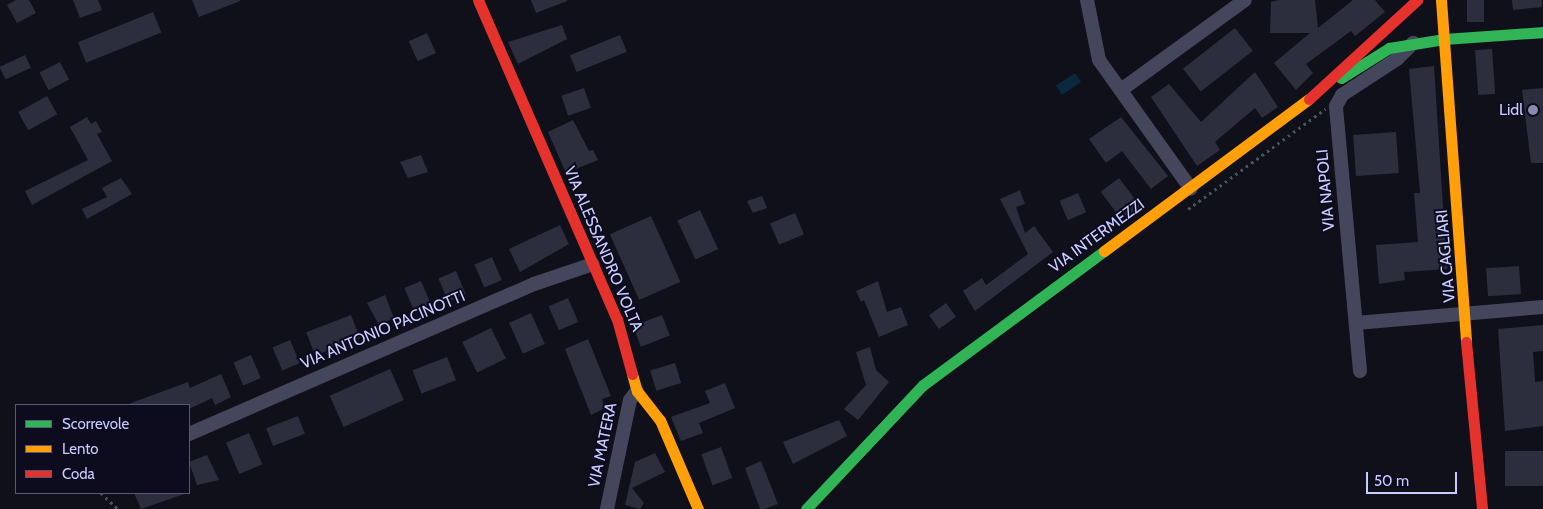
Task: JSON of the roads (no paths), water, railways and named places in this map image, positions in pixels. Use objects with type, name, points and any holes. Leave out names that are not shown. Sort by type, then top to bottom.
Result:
[{"type":"street","name":"VIA ALESSANDRO VOLTA","points":[[478,0],[617,319],[637,391],[660,420],[698,509]]},
{"type":"street","points":[[1087,0],[1099,60],[1191,189]]},
{"type":"street","points":[[1121,90],[1244,0]]},
{"type":"street","name":"VIA INTERMEZZI","points":[[806,509],[923,384],[1191,189],[1320,91],[1353,55],[1417,0]]},
{"type":"street","name":"VIA CAGLIARI","points":[[1441,0],[1466,312],[1476,477],[1482,509]]},
{"type":"street","points":[[1320,91],[1389,48],[1444,39],[1543,32]]},
{"type":"street","name":"VIA NAPOLI","points":[[1360,371],[1336,106],[1342,96],[1397,59],[1414,43]]},
{"type":"street","name":"VIA ANTONIO PACINOTTI","points":[[190,434],[534,284],[593,264]]},
{"type":"street","points":[[1356,323],[1466,312],[1543,307]]},
{"type":"street","name":"VIA MATERA","points":[[607,509],[630,400],[637,391]]},
{"type":"water","points":[[1075,73],[1081,82],[1062,95],[1056,86]]},
{"type":"place","name":"Lidl","points":[[1533,110]]}]
